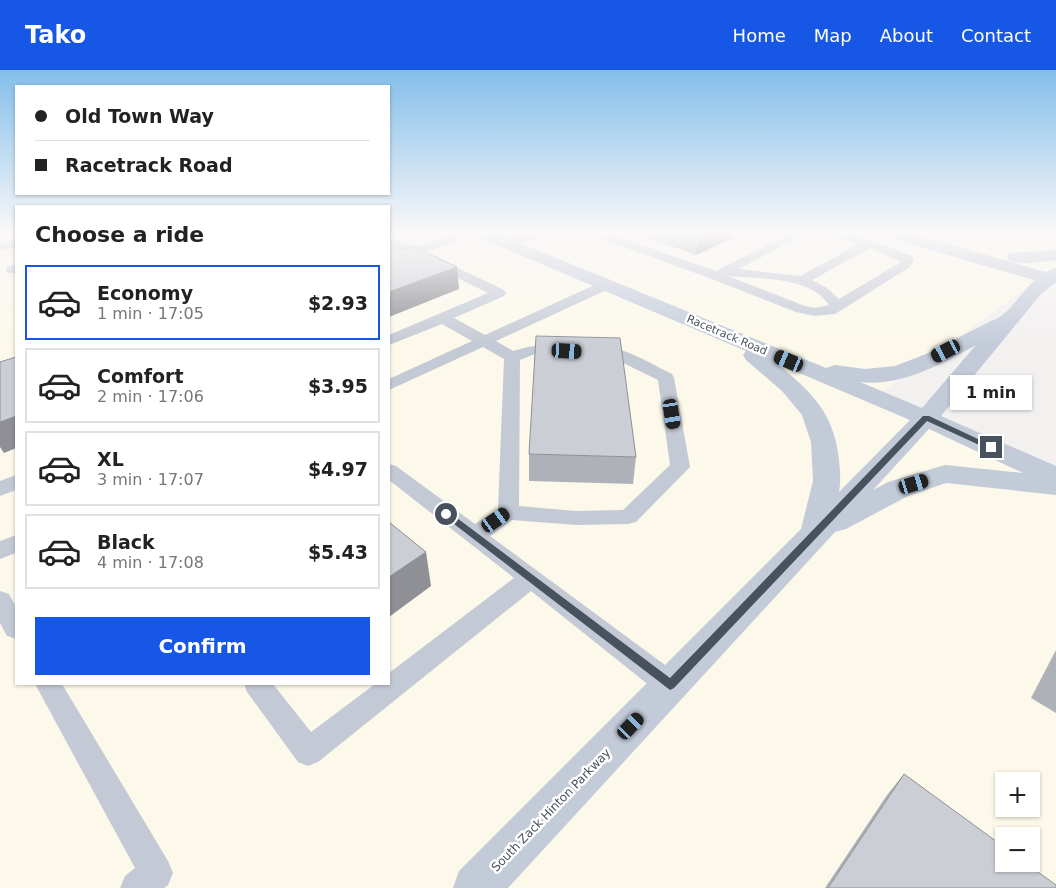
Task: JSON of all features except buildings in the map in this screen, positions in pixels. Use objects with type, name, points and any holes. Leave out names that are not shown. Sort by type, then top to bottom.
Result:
[{"type":"main road","name":"Racetrack Road","points":[[570,270],[926,418],[1056,477]]},
{"type":"main road","name":"South Zack Hinton Parkway","points":[[476,888],[926,418],[1034,290],[1054,273]]},
{"type":"main road","points":[[804,368],[866,376],[902,370],[928,360],[1008,320]]},
{"type":"main road","points":[[729,336],[769,366],[814,413],[824,442],[827,480],[815,534]]},
{"type":"main road","points":[[815,534],[898,489],[945,474],[1056,486]]},
{"type":"lane","points":[[390,340],[499,293],[452,270]]},
{"type":"lane","points":[[709,270],[808,310],[830,311],[896,270]]},
{"type":"lane","points":[[721,274],[728,270]]},
{"type":"lane","points":[[802,280],[820,270]]},
{"type":"lane","points":[[721,274],[802,280],[823,290],[832,298],[837,307]]},
{"type":"lane","points":[[390,385],[606,285]]},
{"type":"lane","points":[[443,318],[512,357],[534,349],[616,353],[666,378],[680,467],[628,517],[576,518],[508,512],[474,536]]},
{"type":"lane","points":[[508,512],[512,357]]},
{"type":"lane","points":[[390,471],[670,685]]},
{"type":"lane","points":[[0,489],[15,482]]},
{"type":"lane","points":[[0,551],[15,544]]},
{"type":"lane","points":[[257,685],[308,752],[530,579]]},
{"type":"lane","points":[[49,685],[156,873],[137,888]]},
{"type":"shaded area","points":[[0,270],[15,270],[15,685],[390,685],[390,270],[1052,270],[870,400],[1056,481],[1056,888],[0,888]]},
{"type":"route","points":[[446,514],[670,685],[926,418],[991,447]]}]
